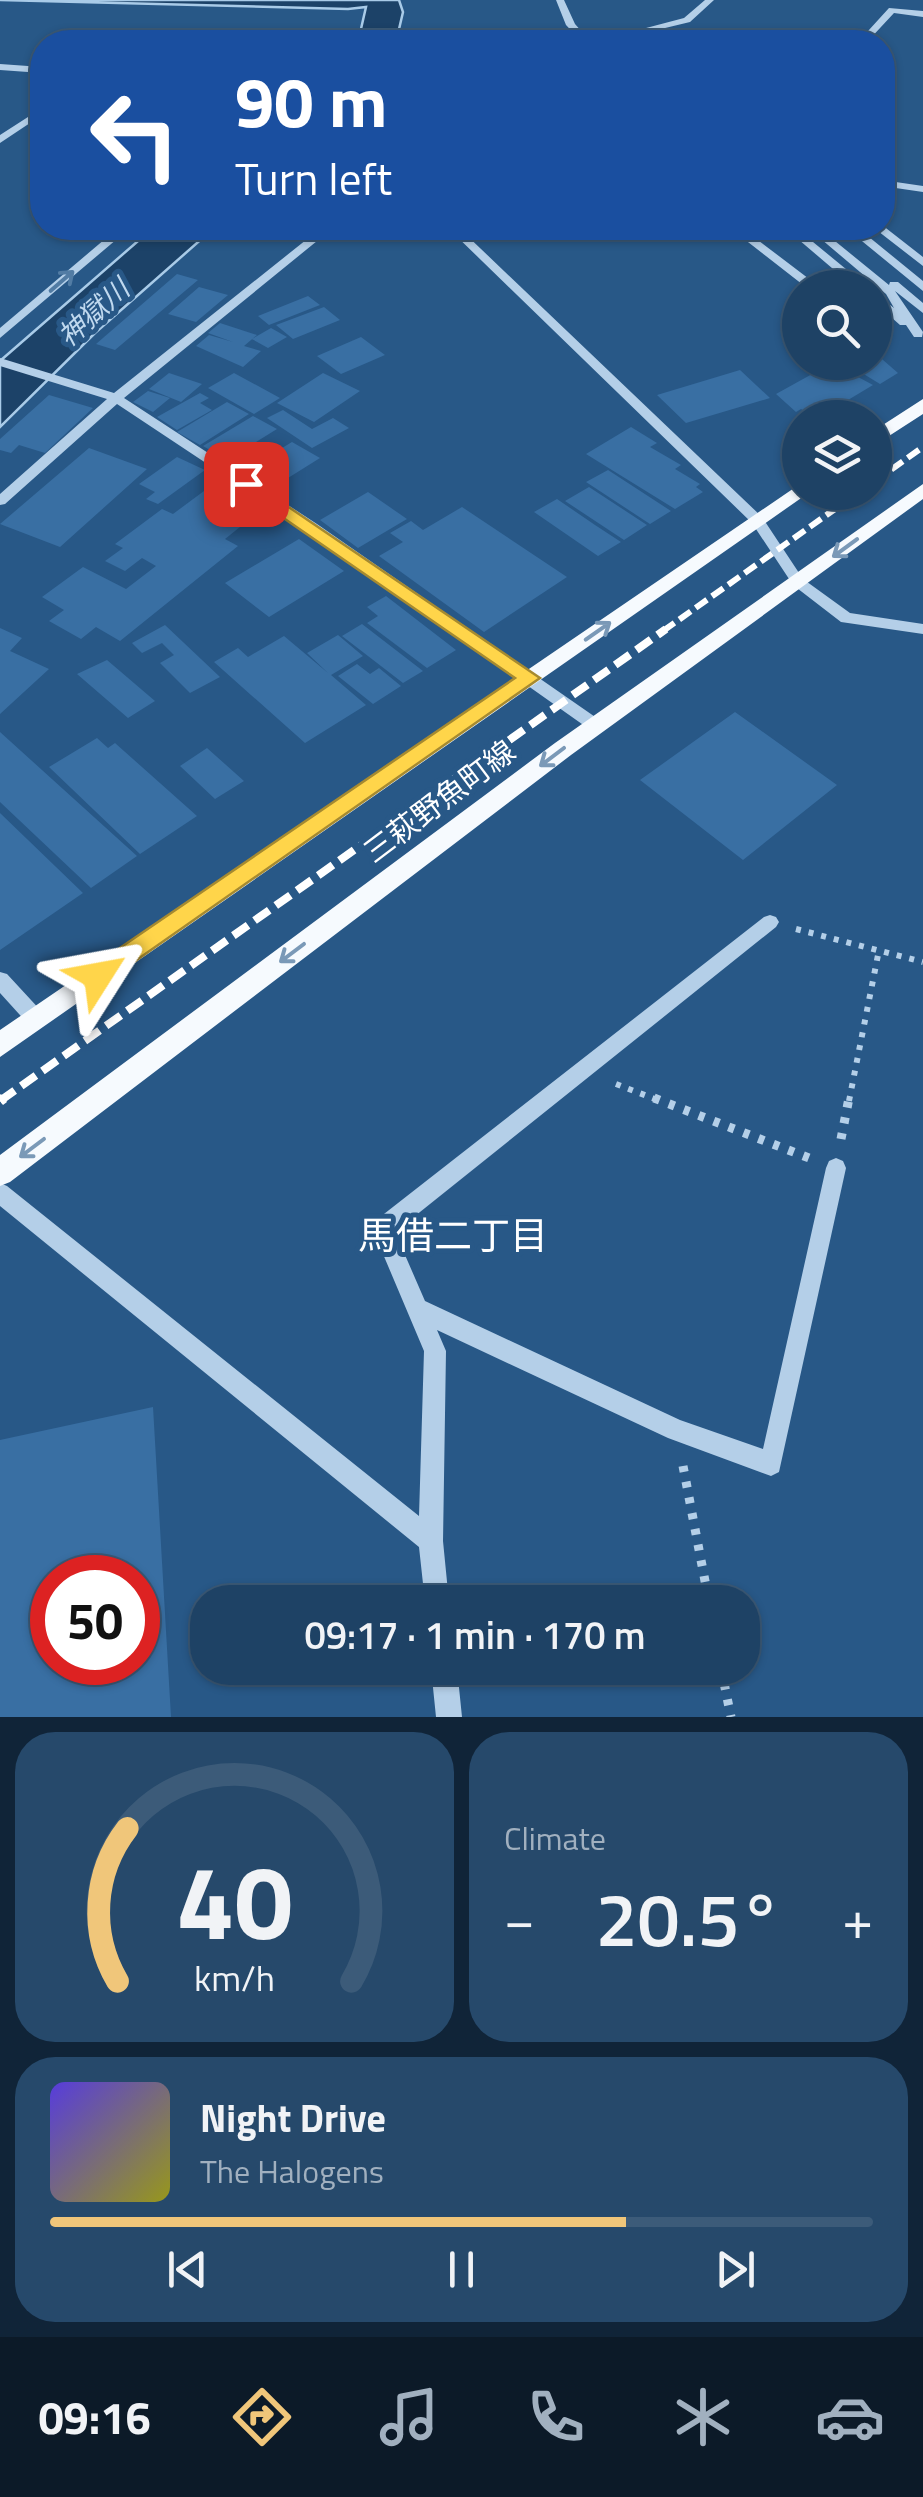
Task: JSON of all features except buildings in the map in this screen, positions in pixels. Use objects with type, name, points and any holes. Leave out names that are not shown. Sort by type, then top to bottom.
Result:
[{"type":"main road","points":[[892,427],[923,405]]},
{"type":"main road","name":"三萩野魚町線","points":[[0,1172],[595,726],[923,490]]},
{"type":"main road","name":"三萩野魚町線","points":[[0,1044],[782,503]]},
{"type":"street","points":[[560,0],[576,30]]},
{"type":"street","points":[[647,30],[687,20],[710,0]]},
{"type":"street","points":[[873,30],[892,10],[923,14]]},
{"type":"street","points":[[0,67],[30,69]]},
{"type":"street","points":[[0,140],[30,119]]},
{"type":"street","points":[[895,185],[923,189]]},
{"type":"street","points":[[0,334],[110,240]]},
{"type":"street","points":[[0,501],[116,398],[312,240]]},
{"type":"street","points":[[465,240],[757,520],[798,582],[846,618],[923,629]]},
{"type":"street","points":[[752,240],[791,270]]},
{"type":"street","points":[[805,240],[842,270]]},
{"type":"street","points":[[827,240],[890,292],[921,336]]},
{"type":"street","points":[[846,240],[923,309]]},
{"type":"street","points":[[866,240],[923,287]]},
{"type":"street","points":[[895,240],[923,263]]},
{"type":"street","points":[[892,311],[921,336]]},
{"type":"street","points":[[0,362],[116,398],[312,526],[595,726]]},
{"type":"street","points":[[896,510],[923,500]]},
{"type":"street","points":[[435,1585],[431,1541],[435,1351],[382,1228],[770,922]]},
{"type":"street","points":[[0,980],[36,1019]]},
{"type":"street","points":[[417,1310],[676,1430],[770,1464],[836,1168]]},
{"type":"street","points":[[0,1193],[431,1541]]},
{"type":"street","points":[[445,1685],[448,1717]]},
{"type":"path","points":[[770,922],[923,962]]},
{"type":"path","points":[[582,1070],[836,1168],[879,950]]},
{"type":"path","points":[[676,1430],[706,1585]]},
{"type":"path","points":[[724,1685],[730,1717]]},
{"type":"water","points":[[0,0],[399,0],[403,12],[399,30],[361,30],[366,7]]},
{"type":"water","name":"神獄川","points":[[139,240],[200,240],[95,333],[0,427],[0,361]]},
{"type":"railway","points":[[892,469],[923,447]]},
{"type":"railway","points":[[663,631],[834,510]]},
{"type":"railway","points":[[4,1098],[0,1101],[666,629]]},
{"type":"district","name":"馬借二丁目","points":[[453,1235]]},
{"type":"route","points":[[98,976],[530,678],[246,484]]}]
